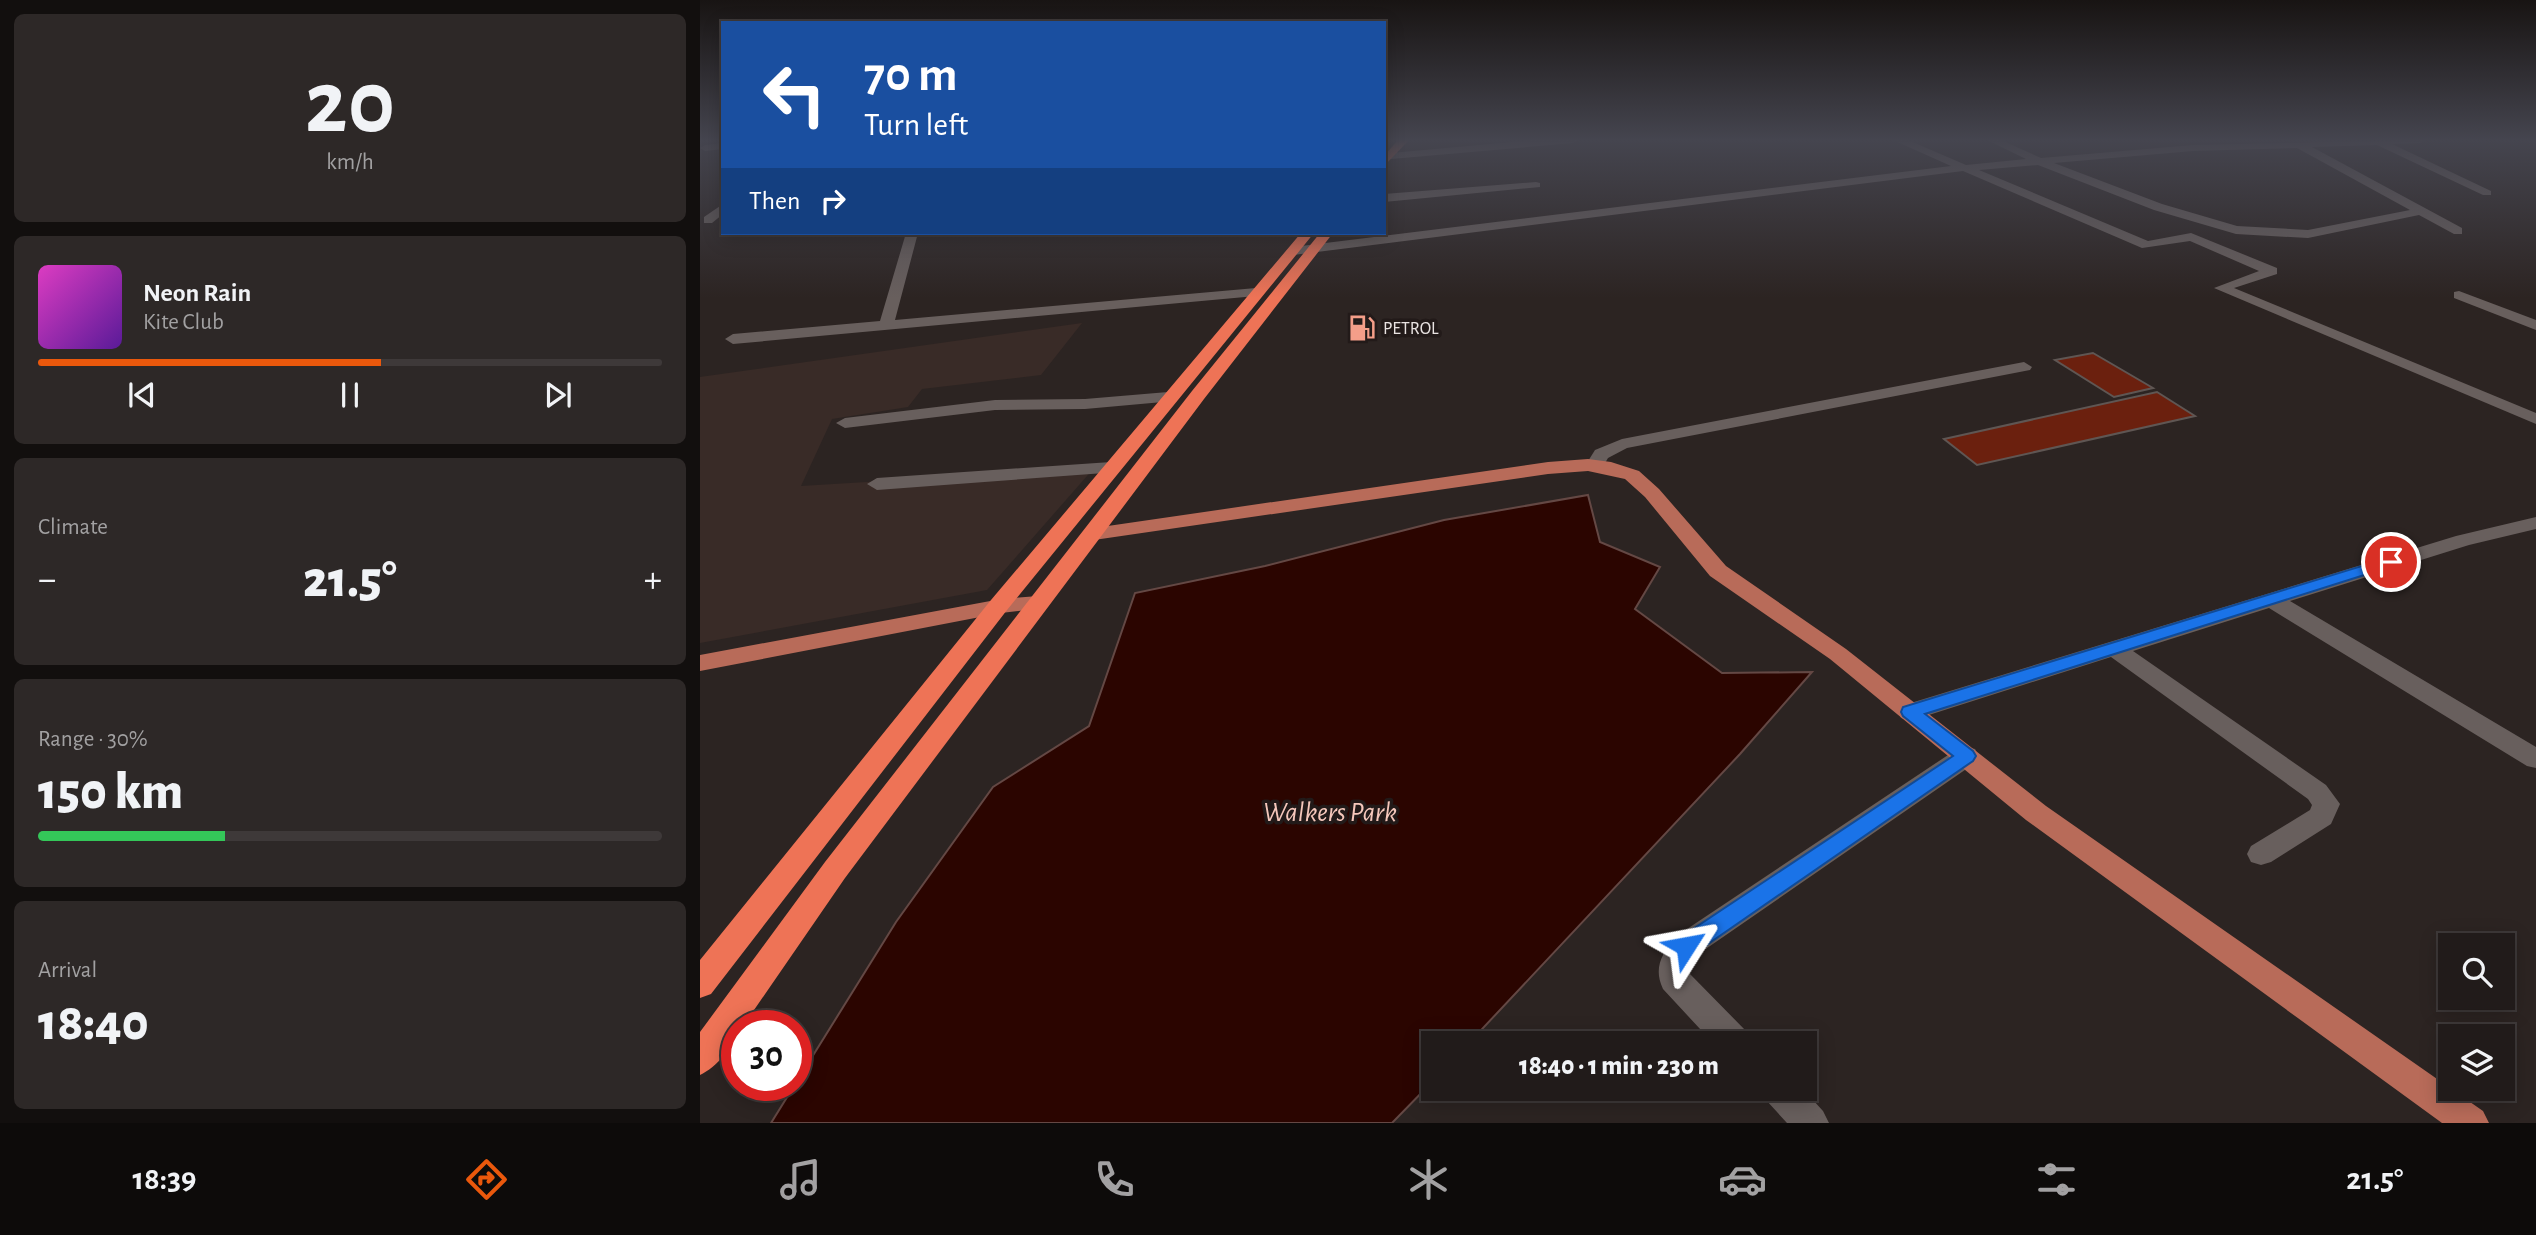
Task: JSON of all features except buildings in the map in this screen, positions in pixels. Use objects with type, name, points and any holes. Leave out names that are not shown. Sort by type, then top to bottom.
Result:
[{"type":"highway","points":[[700,984],[783,876],[1168,397],[1256,292],[1311,241]]},
{"type":"highway","points":[[700,1059],[835,870],[1038,603],[1094,534],[1311,241]]},
{"type":"main road","points":[[1094,534],[1548,468],[1594,466],[1632,475],[1652,493],[1718,571],[1838,654],[2036,813],[2471,1123]]},
{"type":"main road","points":[[700,663],[1001,606],[1038,603]]},
{"type":"street","points":[[1386,198],[1461,192]]},
{"type":"street","points":[[1386,233],[1746,192]]},
{"type":"street","points":[[2022,192],[2147,245],[2191,237],[2272,271],[2221,288],[2536,419]]},
{"type":"street","points":[[2121,192],[2168,210],[2250,232],[2308,234],[2421,211]]},
{"type":"street","points":[[2387,192],[2458,231]]},
{"type":"street","points":[[708,220],[721,210]]},
{"type":"street","points":[[886,326],[911,235]]},
{"type":"street","points":[[1311,241],[1365,235]]},
{"type":"street","points":[[733,340],[1256,292]]},
{"type":"street","points":[[2459,295],[2536,325]]},
{"type":"street","points":[[1594,466],[1601,454],[1622,444],[2024,367]]},
{"type":"street","points":[[845,423],[995,405],[1085,404],[1168,397]]},
{"type":"street","points":[[877,484],[1084,472],[1111,468]]},
{"type":"street","points":[[1910,712],[2463,540],[2536,523]]},
{"type":"street","points":[[2271,599],[2536,760]]},
{"type":"street","points":[[2115,649],[2318,792],[2326,804],[2321,817],[2261,854]]},
{"type":"street","points":[[1724,1031],[1674,979],[1674,962],[1686,946],[1966,756]]},
{"type":"street","points":[[1790,1101],[1811,1123]]},
{"type":"shaded area","points":[[1082,323],[1041,375],[922,389],[908,407],[832,419],[801,486],[1094,468],[987,590],[700,643],[700,377]]},
{"type":"water","name":"Walkers Park","points":[[1588,495],[1600,542],[1660,567],[1635,609],[1722,673],[1812,672],[1740,754],[1480,1031],[1421,1031],[1421,1093],[1392,1123],[771,1123],[785,1101],[812,1101],[812,1057],[896,922],[993,787],[1089,726],[1135,593],[1265,566],[1444,520]]},
{"type":"place","name":"PETROL","points":[[1362,328]]},
{"type":"route","points":[[1686,946],[1966,756],[1910,712],[2391,562]]}]
